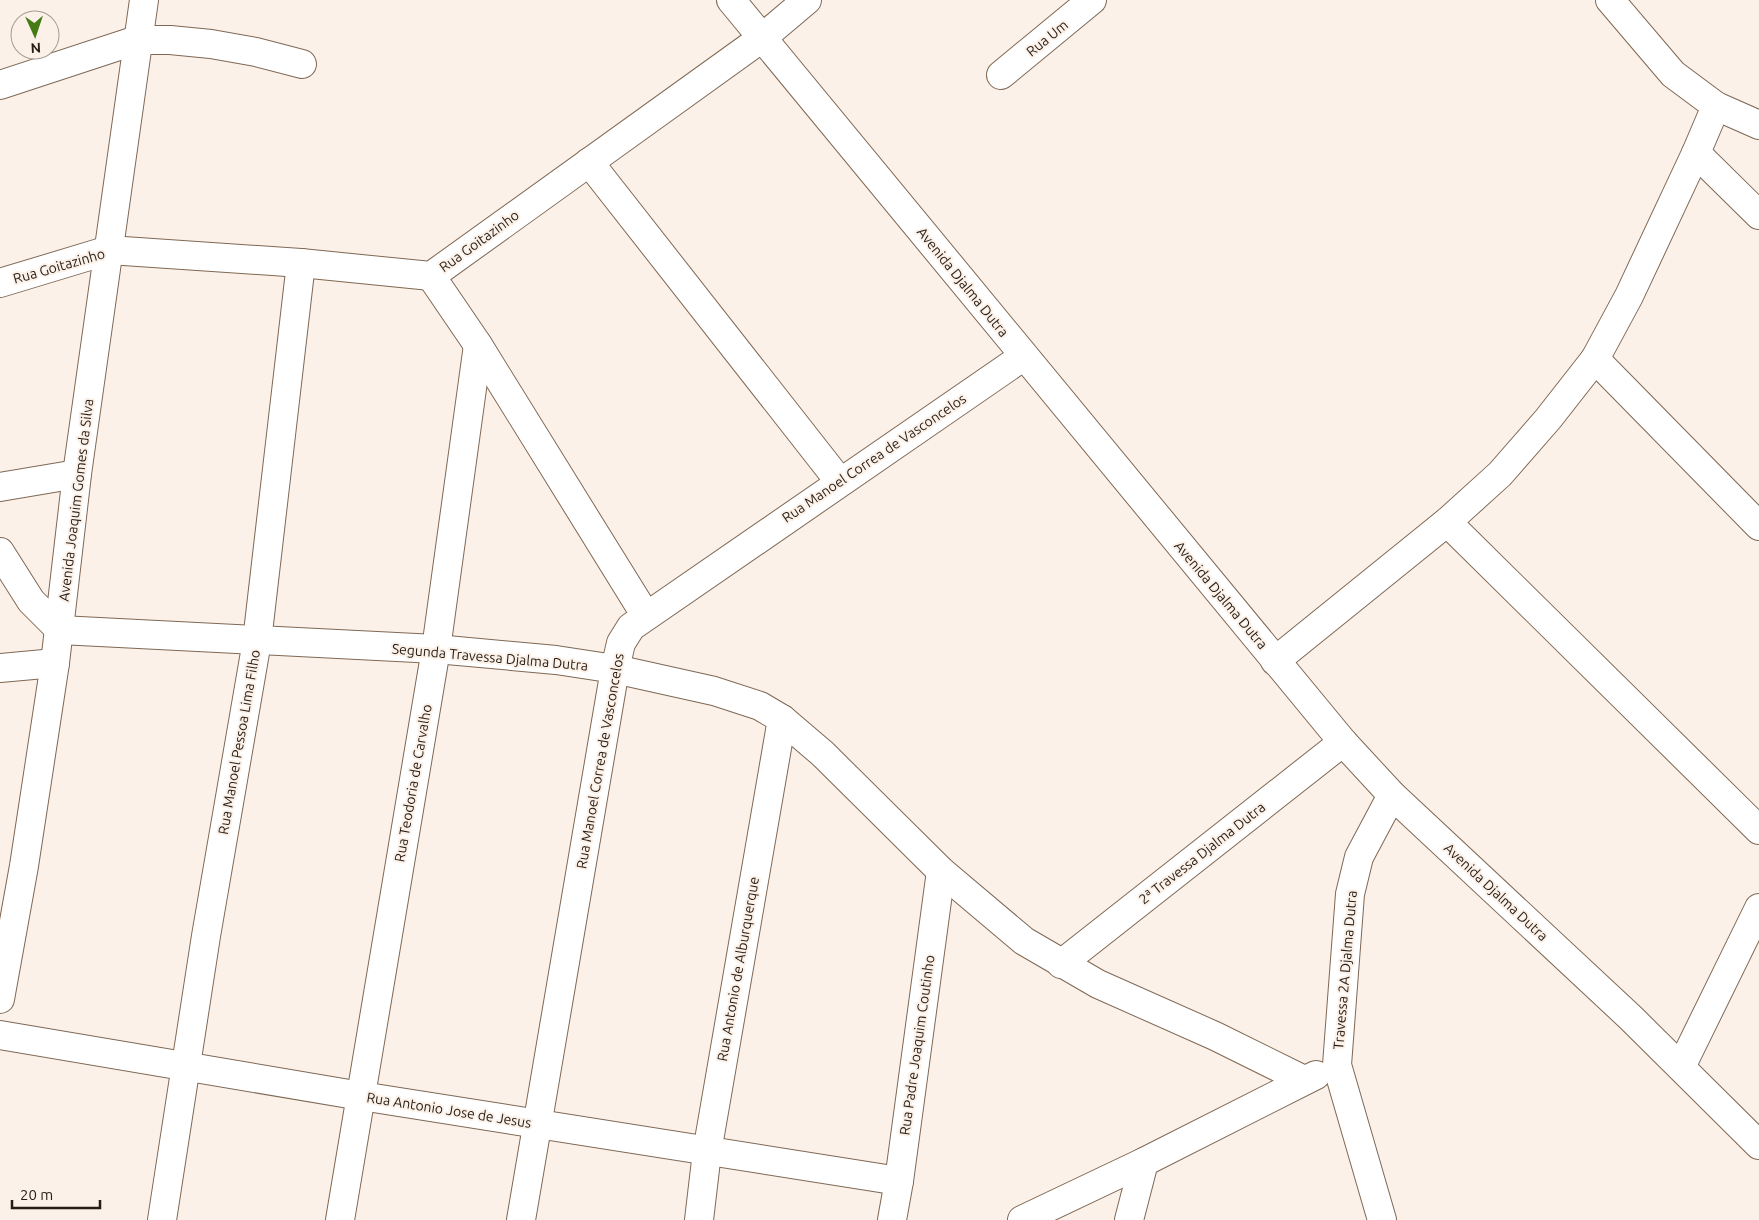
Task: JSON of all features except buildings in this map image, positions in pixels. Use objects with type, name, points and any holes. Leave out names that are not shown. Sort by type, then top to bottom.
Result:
[{"type":"street","name":"Avenida Joaquim Gomes da Silva","points":[[0,1000],[24,866],[60,630],[77,474],[144,0]]},
{"type":"street","name":"Avenida Djalma Dutra","points":[[731,0],[1343,742],[1392,795],[1631,1018],[1759,1145]]},
{"type":"street","name":"Rua Goitazinho","points":[[0,283],[109,250],[302,262],[431,276],[762,38],[807,0]]},
{"type":"street","name":"Rua Um","points":[[1001,75],[1092,0]]},
{"type":"street","points":[[1610,0],[1673,74],[1716,106],[1759,125]]},
{"type":"street","points":[[0,85],[137,40],[170,40],[211,44],[256,52],[302,64]]},
{"type":"street","points":[[1275,660],[1447,522],[1500,474],[1548,419],[1595,359],[1628,296],[1696,153],[1716,106]]},
{"type":"street","points":[[1696,153],[1759,215]]},
{"type":"street","points":[[590,162],[840,482]]},
{"type":"street","name":"Rua Manoel Pessoa Lima Filho","points":[[162,1220],[185,1068],[257,641],[302,262]]},
{"type":"street","points":[[431,276],[478,345],[646,616]]},
{"type":"street","name":"Rua Teodoria de Carvalho","points":[[340,1220],[436,649],[478,345]]},
{"type":"street","name":"Rua Manoel Correa de Vasconcelos","points":[[521,1220],[615,670],[621,644],[631,626],[1024,356]]},
{"type":"street","points":[[1595,359],[1759,526]]},
{"type":"street","points":[[0,488],[77,474]]},
{"type":"street","points":[[1447,522],[1759,830]]},
{"type":"street","points":[[0,552],[31,601],[60,630]]},
{"type":"street","name":"Segunda Travessa Djalma Dutra","points":[[60,630],[436,649],[556,660],[615,670],[714,691],[760,706],[782,719],[824,754],[941,871],[1024,941],[1098,984],[1215,1036],[1304,1080]]},
{"type":"street","points":[[0,668],[55,663]]},
{"type":"street","name":"Rua Antonio de Alburquerque","points":[[699,1220],[707,1152],[782,719]]},
{"type":"street","name":"2ª Travessa Djalma Dutra","points":[[1061,964],[1343,742]]},
{"type":"street","name":"Travessa 2A Djalma Dutra","points":[[1382,1220],[1338,1065],[1350,894],[1359,857],[1392,795]]},
{"type":"street","name":"Rua Padre Joaquim Coutinho","points":[[892,1220],[899,1182],[941,871]]},
{"type":"street","points":[[1680,1068],[1759,908]]},
{"type":"street","name":"Rua Antonio Jose de Jesus","points":[[0,1036],[185,1068],[899,1182]]},
{"type":"street","points":[[1022,1220],[1144,1162],[1304,1080],[1338,1065]]},
{"type":"street","points":[[1129,1220],[1144,1162]]}]
